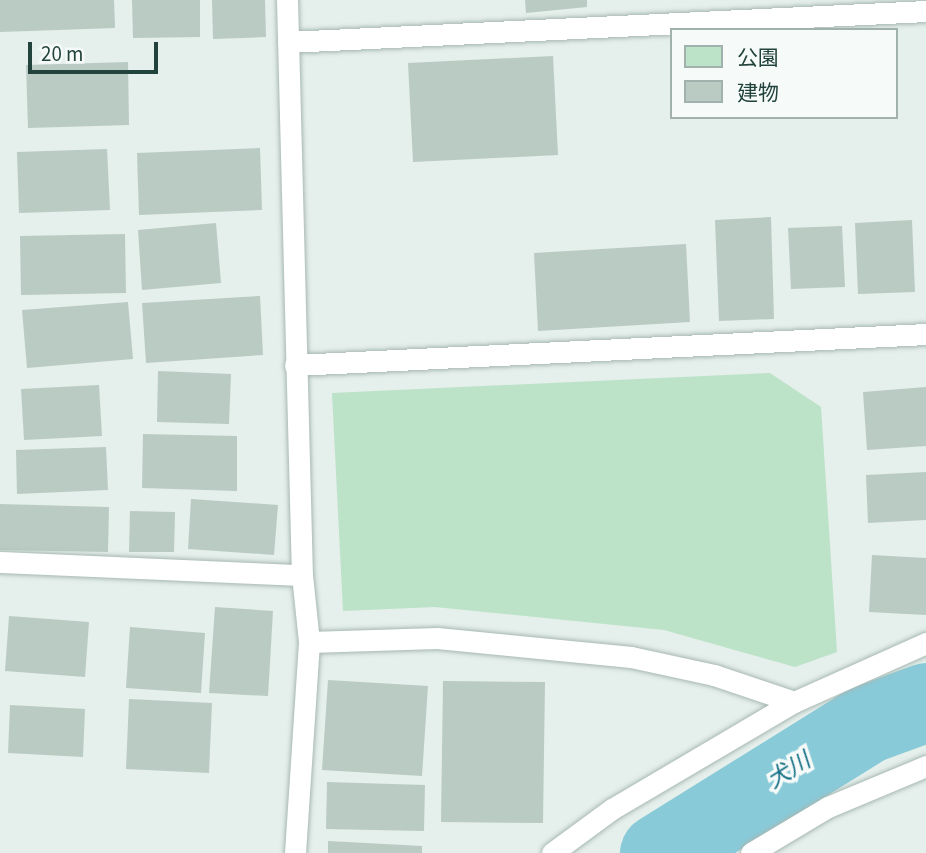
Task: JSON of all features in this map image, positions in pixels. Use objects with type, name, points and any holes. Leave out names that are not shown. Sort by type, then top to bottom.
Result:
[{"type":"lane","points":[[287,0],[302,575],[309,642],[295,853]]},
{"type":"lane","points":[[288,42],[926,11]]},
{"type":"lane","points":[[295,365],[926,334]]},
{"type":"lane","points":[[0,562],[302,575]]},
{"type":"lane","points":[[309,642],[437,638],[631,657],[714,675],[794,702]]},
{"type":"lane","points":[[552,853],[612,809],[794,702],[926,643]]},
{"type":"lane","points":[[751,853],[828,807],[926,766]]},
{"type":"green space","points":[[770,373],[821,407],[837,652],[795,667],[664,630],[435,607],[343,611],[332,393]]},
{"type":"building","points":[[0,0],[114,0],[115,28],[0,32]]},
{"type":"building","points":[[132,0],[200,0],[200,37],[133,38]]},
{"type":"building","points":[[212,0],[265,0],[266,37],[213,39]]},
{"type":"building","points":[[525,0],[587,0],[587,7],[526,13]]},
{"type":"building","points":[[553,56],[558,155],[413,162],[408,63]]},
{"type":"building","points":[[128,62],[129,125],[28,128],[26,65]]},
{"type":"building","points":[[260,148],[262,210],[139,215],[137,153]]},
{"type":"building","points":[[107,149],[110,210],[19,213],[17,152]]},
{"type":"building","points":[[771,217],[774,319],[719,321],[715,220]]},
{"type":"building","points":[[912,220],[915,292],[858,294],[855,223]]},
{"type":"building","points":[[216,223],[221,283],[142,290],[138,230]]},
{"type":"building","points":[[842,226],[845,287],[791,289],[788,228]]},
{"type":"building","points":[[125,234],[126,293],[21,295],[20,236]]},
{"type":"building","points":[[686,244],[690,322],[538,331],[534,253]]},
{"type":"building","points":[[260,296],[263,355],[146,363],[142,303]]},
{"type":"building","points":[[128,302],[133,359],[27,368],[22,310]]},
{"type":"building","points":[[158,371],[231,374],[229,424],[157,422]]},
{"type":"building","points":[[99,385],[102,436],[24,440],[21,389]]},
{"type":"building","points":[[926,387],[926,446],[867,450],[863,392]]},
{"type":"building","points":[[143,434],[237,436],[237,491],[142,488]]},
{"type":"building","points":[[106,447],[108,490],[17,494],[16,450]]},
{"type":"building","points":[[926,472],[926,520],[868,523],[866,475]]},
{"type":"building","points":[[191,499],[278,505],[274,555],[188,549]]},
{"type":"building","points":[[0,504],[109,507],[108,552],[0,550]]},
{"type":"building","points":[[130,511],[175,512],[174,552],[129,552]]},
{"type":"building","points":[[872,555],[926,558],[926,615],[869,612]]},
{"type":"building","points":[[215,607],[273,611],[268,696],[209,693]]},
{"type":"building","points":[[9,616],[89,622],[85,677],[5,671]]},
{"type":"building","points":[[130,627],[205,633],[201,693],[126,688]]},
{"type":"building","points":[[328,680],[428,686],[422,776],[322,770]]},
{"type":"building","points":[[443,681],[545,682],[543,823],[441,822]]},
{"type":"building","points":[[129,699],[212,703],[209,773],[126,769]]},
{"type":"building","points":[[10,705],[85,709],[83,757],[8,753]]},
{"type":"building","points":[[327,782],[425,785],[424,831],[326,829]]},
{"type":"building","points":[[328,841],[422,846],[422,853],[328,853]]},
{"type":"waterway","name":"犬川","points":[[659,853],[866,724],[926,702]]}]
